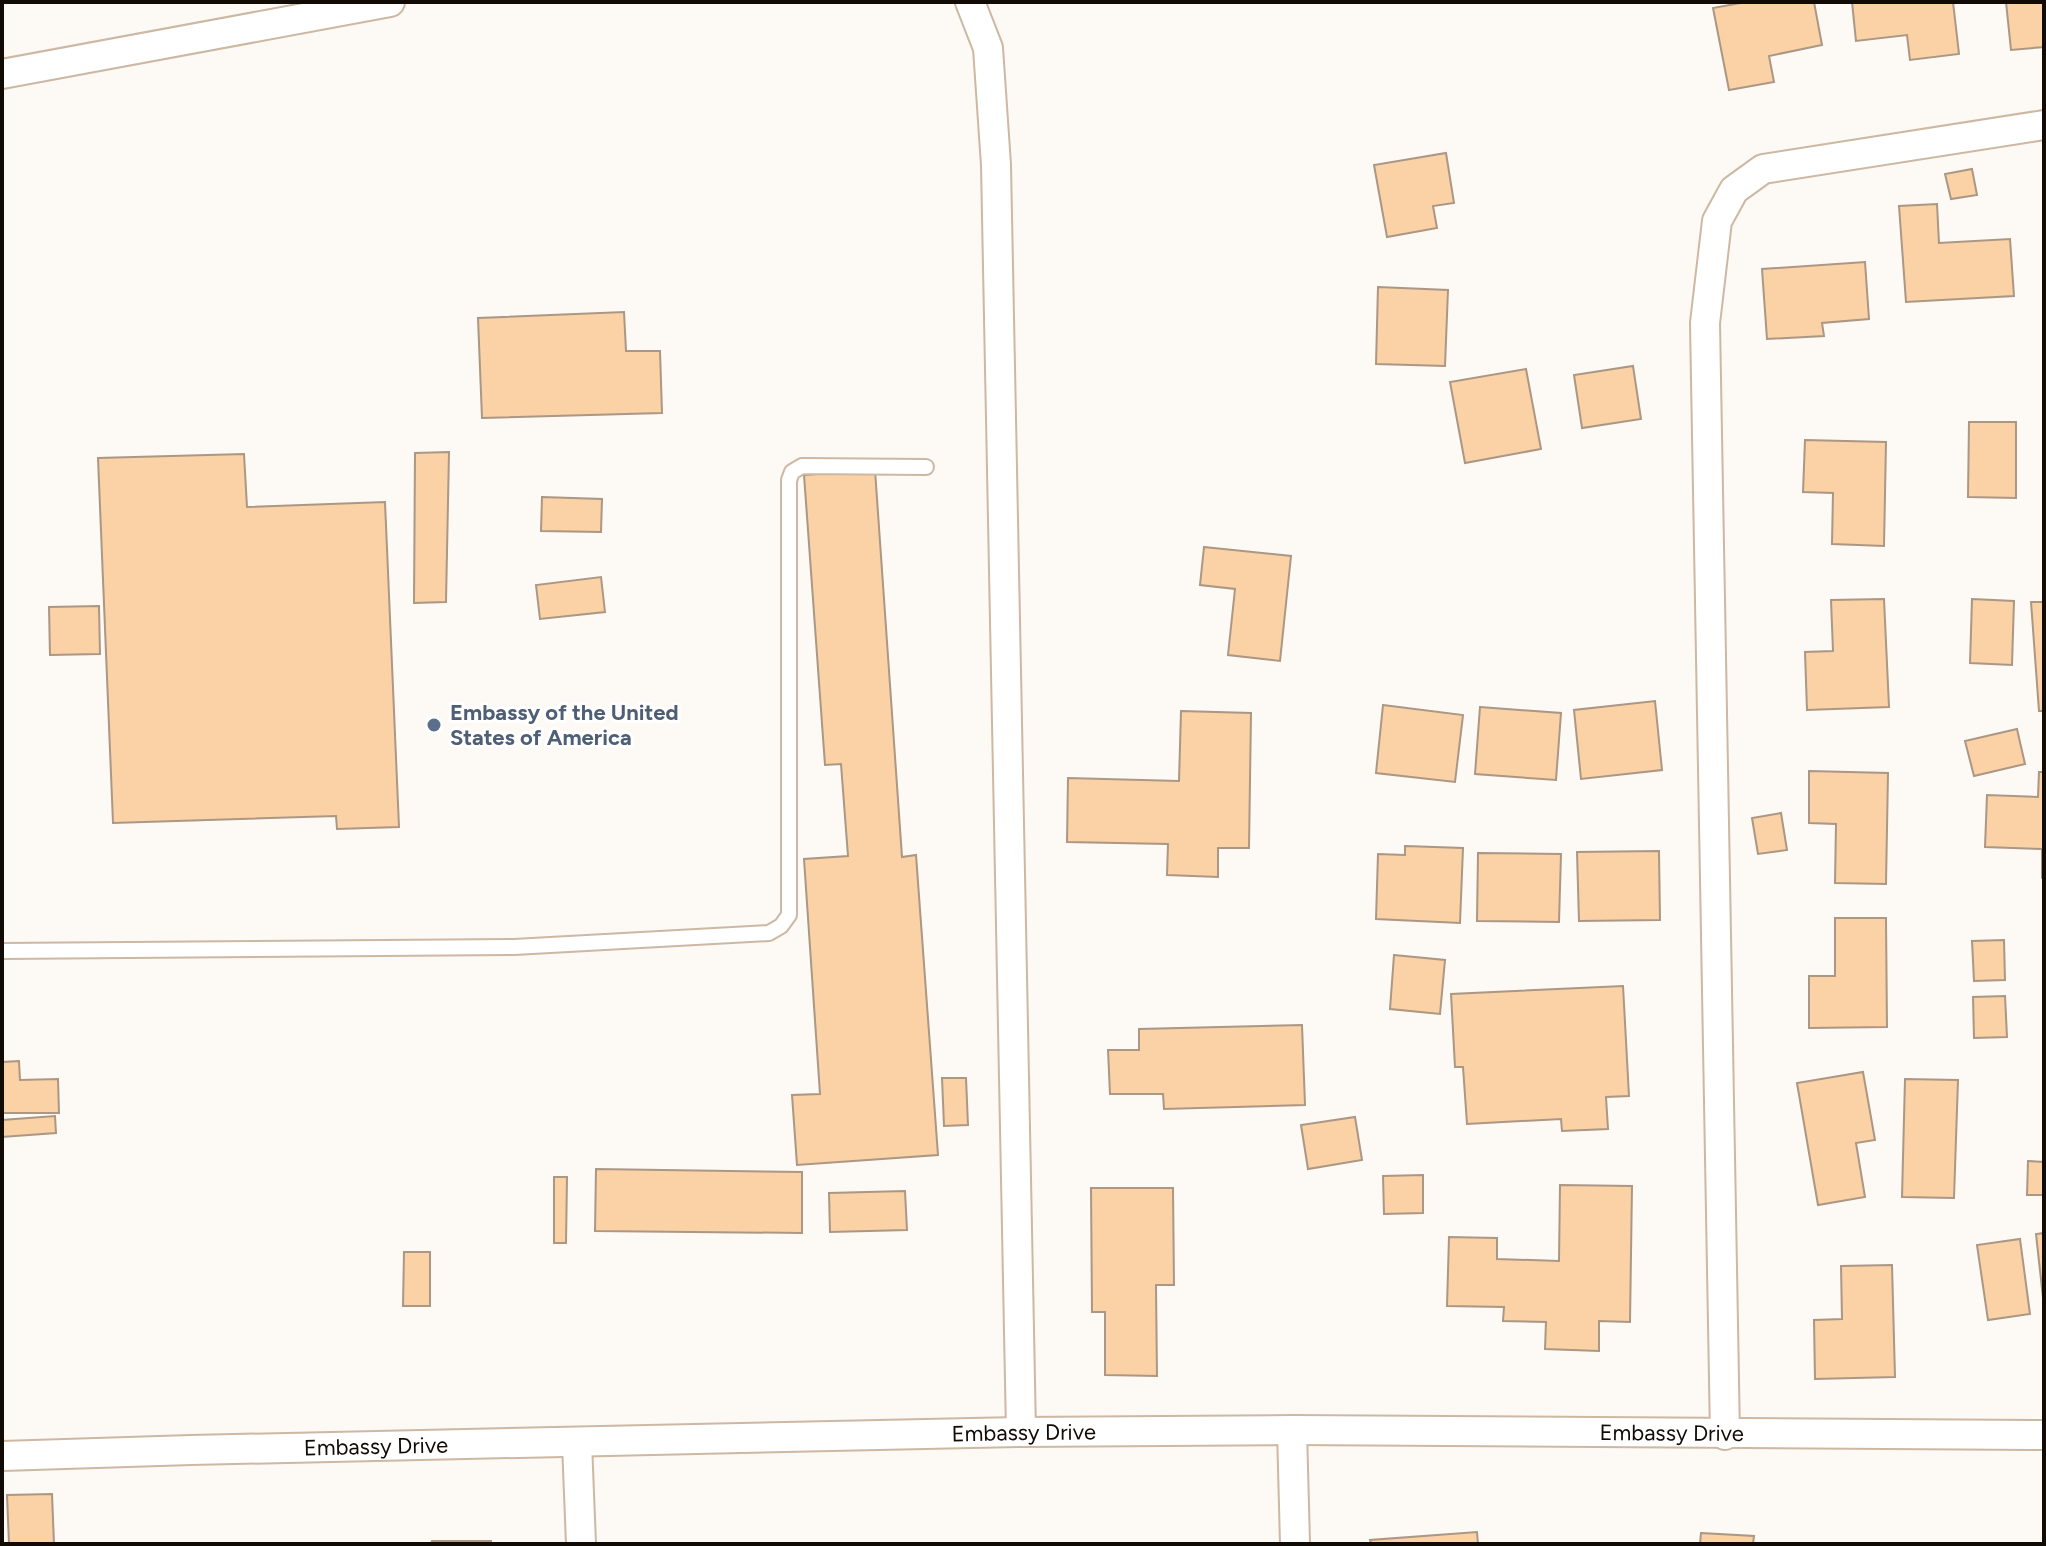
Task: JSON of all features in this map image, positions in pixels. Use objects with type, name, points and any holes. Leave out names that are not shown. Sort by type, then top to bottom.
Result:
[{"type":"street","points":[[2,74],[390,2]]},
{"type":"street","points":[[970,2],[988,48],[996,165],[1021,1432]]},
{"type":"street","points":[[1725,1435],[1705,323],[1717,221],[1734,190],[1763,169],[2044,125]]},
{"type":"street","points":[[1292,1430],[1295,1544]]},
{"type":"street","name":"Embassy Drive","points":[[2,1456],[1021,1432],[1292,1430],[2044,1435]]},
{"type":"street","points":[[577,1443],[581,1544]]},
{"type":"lane","points":[[2,951],[514,947],[769,933],[781,926],[789,915],[789,480],[792,472],[802,466],[926,467]]},
{"type":"building","points":[[1746,2],[1814,2],[1822,45],[1769,56],[1774,82],[1729,90],[1713,8]]},
{"type":"building","points":[[1852,2],[1953,2],[1959,54],[1910,60],[1907,35],[1856,41]]},
{"type":"building","points":[[2006,2],[2044,2],[2044,47],[2011,50]]},
{"type":"building","points":[[1446,153],[1454,203],[1433,206],[1437,228],[1387,237],[1374,165]]},
{"type":"building","points":[[1972,169],[1977,195],[1951,199],[1945,174]]},
{"type":"building","points":[[1937,204],[1939,243],[2010,239],[2014,296],[1906,302],[1899,206]]},
{"type":"building","points":[[1865,262],[1869,319],[1822,323],[1824,336],[1767,339],[1762,269]]},
{"type":"building","points":[[1378,287],[1448,290],[1445,366],[1376,364]]},
{"type":"building","points":[[624,312],[626,351],[660,351],[662,413],[482,418],[478,318]]},
{"type":"building","points":[[1633,366],[1641,419],[1582,428],[1574,375]]},
{"type":"building","points":[[1526,369],[1541,449],[1465,463],[1450,382]]},
{"type":"building","points":[[1969,422],[2016,422],[2016,498],[1968,497]]},
{"type":"building","points":[[1805,440],[1886,442],[1884,546],[1832,544],[1833,493],[1803,492]]},
{"type":"building","points":[[449,452],[446,602],[414,603],[415,453]]},
{"type":"building","points":[[244,454],[247,507],[385,502],[399,827],[337,829],[336,816],[113,823],[98,458]]},
{"type":"building","points":[[875,470],[902,857],[916,855],[938,1155],[797,1165],[792,1095],[820,1094],[804,859],[848,856],[841,764],[825,765],[804,475]]},
{"type":"building","points":[[542,497],[602,499],[601,532],[541,531]]},
{"type":"building","points":[[1204,547],[1291,556],[1280,661],[1228,655],[1235,589],[1200,585]]},
{"type":"building","points":[[601,577],[605,612],[540,619],[536,585]]},
{"type":"building","points":[[1884,599],[1889,707],[1807,710],[1805,652],[1833,651],[1831,600]]},
{"type":"building","points":[[1972,599],[2014,601],[2012,665],[1970,663]]},
{"type":"building","points":[[2031,602],[2044,602],[2044,711],[2039,711]]},
{"type":"building","points":[[99,606],[100,654],[50,655],[49,607]]},
{"type":"building","points":[[1655,701],[1662,770],[1581,779],[1574,710]]},
{"type":"building","points":[[1383,705],[1463,715],[1455,782],[1376,773]]},
{"type":"building","points":[[1480,707],[1561,713],[1556,780],[1475,774]]},
{"type":"building","points":[[1181,711],[1251,713],[1249,848],[1218,848],[1218,877],[1167,875],[1168,844],[1067,842],[1068,778],[1179,781]]},
{"type":"building","points":[[2017,729],[2025,764],[1974,776],[1965,741]]},
{"type":"building","points":[[1809,771],[1888,773],[1886,884],[1835,883],[1836,824],[1809,823]]},
{"type":"building","points":[[2039,772],[2044,772],[2044,879],[2042,849],[1985,847],[1987,795],[2038,797]]},
{"type":"building","points":[[1781,813],[1787,850],[1758,854],[1752,818]]},
{"type":"building","points":[[1405,846],[1463,848],[1460,923],[1376,919],[1378,854],[1405,855]]},
{"type":"building","points":[[1659,851],[1660,920],[1579,921],[1577,852]]},
{"type":"building","points":[[1478,853],[1561,854],[1559,922],[1477,921]]},
{"type":"building","points":[[1835,918],[1886,918],[1887,1027],[1809,1028],[1809,976],[1835,976]]},
{"type":"building","points":[[2004,940],[2005,980],[1974,981],[1972,941]]},
{"type":"building","points":[[1394,955],[1445,960],[1440,1014],[1390,1009]]},
{"type":"building","points":[[1623,986],[1629,1096],[1606,1097],[1608,1129],[1562,1131],[1561,1119],[1467,1124],[1463,1067],[1455,1067],[1451,994]]},
{"type":"building","points":[[2005,996],[2007,1037],[1974,1038],[1973,997]]},
{"type":"building","points":[[1302,1025],[1305,1105],[1164,1109],[1163,1094],[1110,1094],[1108,1050],[1139,1050],[1139,1029]]},
{"type":"building","points":[[19,1061],[20,1080],[58,1079],[59,1113],[2,1113],[2,1062]]},
{"type":"building","points":[[1863,1072],[1875,1140],[1856,1143],[1865,1197],[1818,1205],[1797,1083]]},
{"type":"building","points":[[942,1078],[966,1078],[968,1125],[944,1126]]},
{"type":"building","points":[[1905,1079],[1958,1080],[1954,1198],[1902,1197]]},
{"type":"building","points":[[55,1116],[56,1133],[2,1137],[2,1120]]},
{"type":"building","points":[[1355,1117],[1362,1160],[1308,1169],[1301,1125]]},
{"type":"building","points":[[2028,1161],[2044,1162],[2044,1195],[2027,1195]]},
{"type":"building","points":[[596,1169],[802,1172],[802,1233],[595,1231]]},
{"type":"building","points":[[1423,1175],[1423,1213],[1384,1214],[1383,1176]]},
{"type":"building","points":[[554,1177],[567,1177],[566,1243],[554,1243]]},
{"type":"building","points":[[1560,1185],[1632,1186],[1630,1322],[1599,1321],[1599,1351],[1545,1349],[1546,1322],[1503,1321],[1504,1307],[1447,1306],[1449,1237],[1497,1238],[1497,1259],[1559,1261]]},
{"type":"building","points":[[1091,1188],[1173,1188],[1174,1285],[1156,1285],[1157,1376],[1105,1375],[1105,1312],[1092,1312]]},
{"type":"building","points":[[905,1191],[907,1230],[830,1232],[829,1193]]},
{"type":"building","points":[[2044,1233],[2044,1307],[2036,1234]]},
{"type":"building","points":[[2020,1239],[2030,1314],[1988,1320],[1977,1245]]},
{"type":"building","points":[[404,1252],[430,1252],[430,1306],[403,1306]]},
{"type":"building","points":[[1892,1265],[1895,1377],[1815,1379],[1814,1320],[1842,1319],[1841,1266]]},
{"type":"building","points":[[52,1494],[54,1544],[9,1544],[7,1495]]},
{"type":"building","points":[[1477,1532],[1478,1544],[1371,1544],[1370,1540]]},
{"type":"building","points":[[1701,1533],[1754,1536],[1753,1544],[1700,1544]]},
{"type":"building","points":[[432,1541],[491,1541],[491,1544],[431,1544]]},
{"type":"place","name":"Embassy of the United States of America","points":[[434,725]]}]
